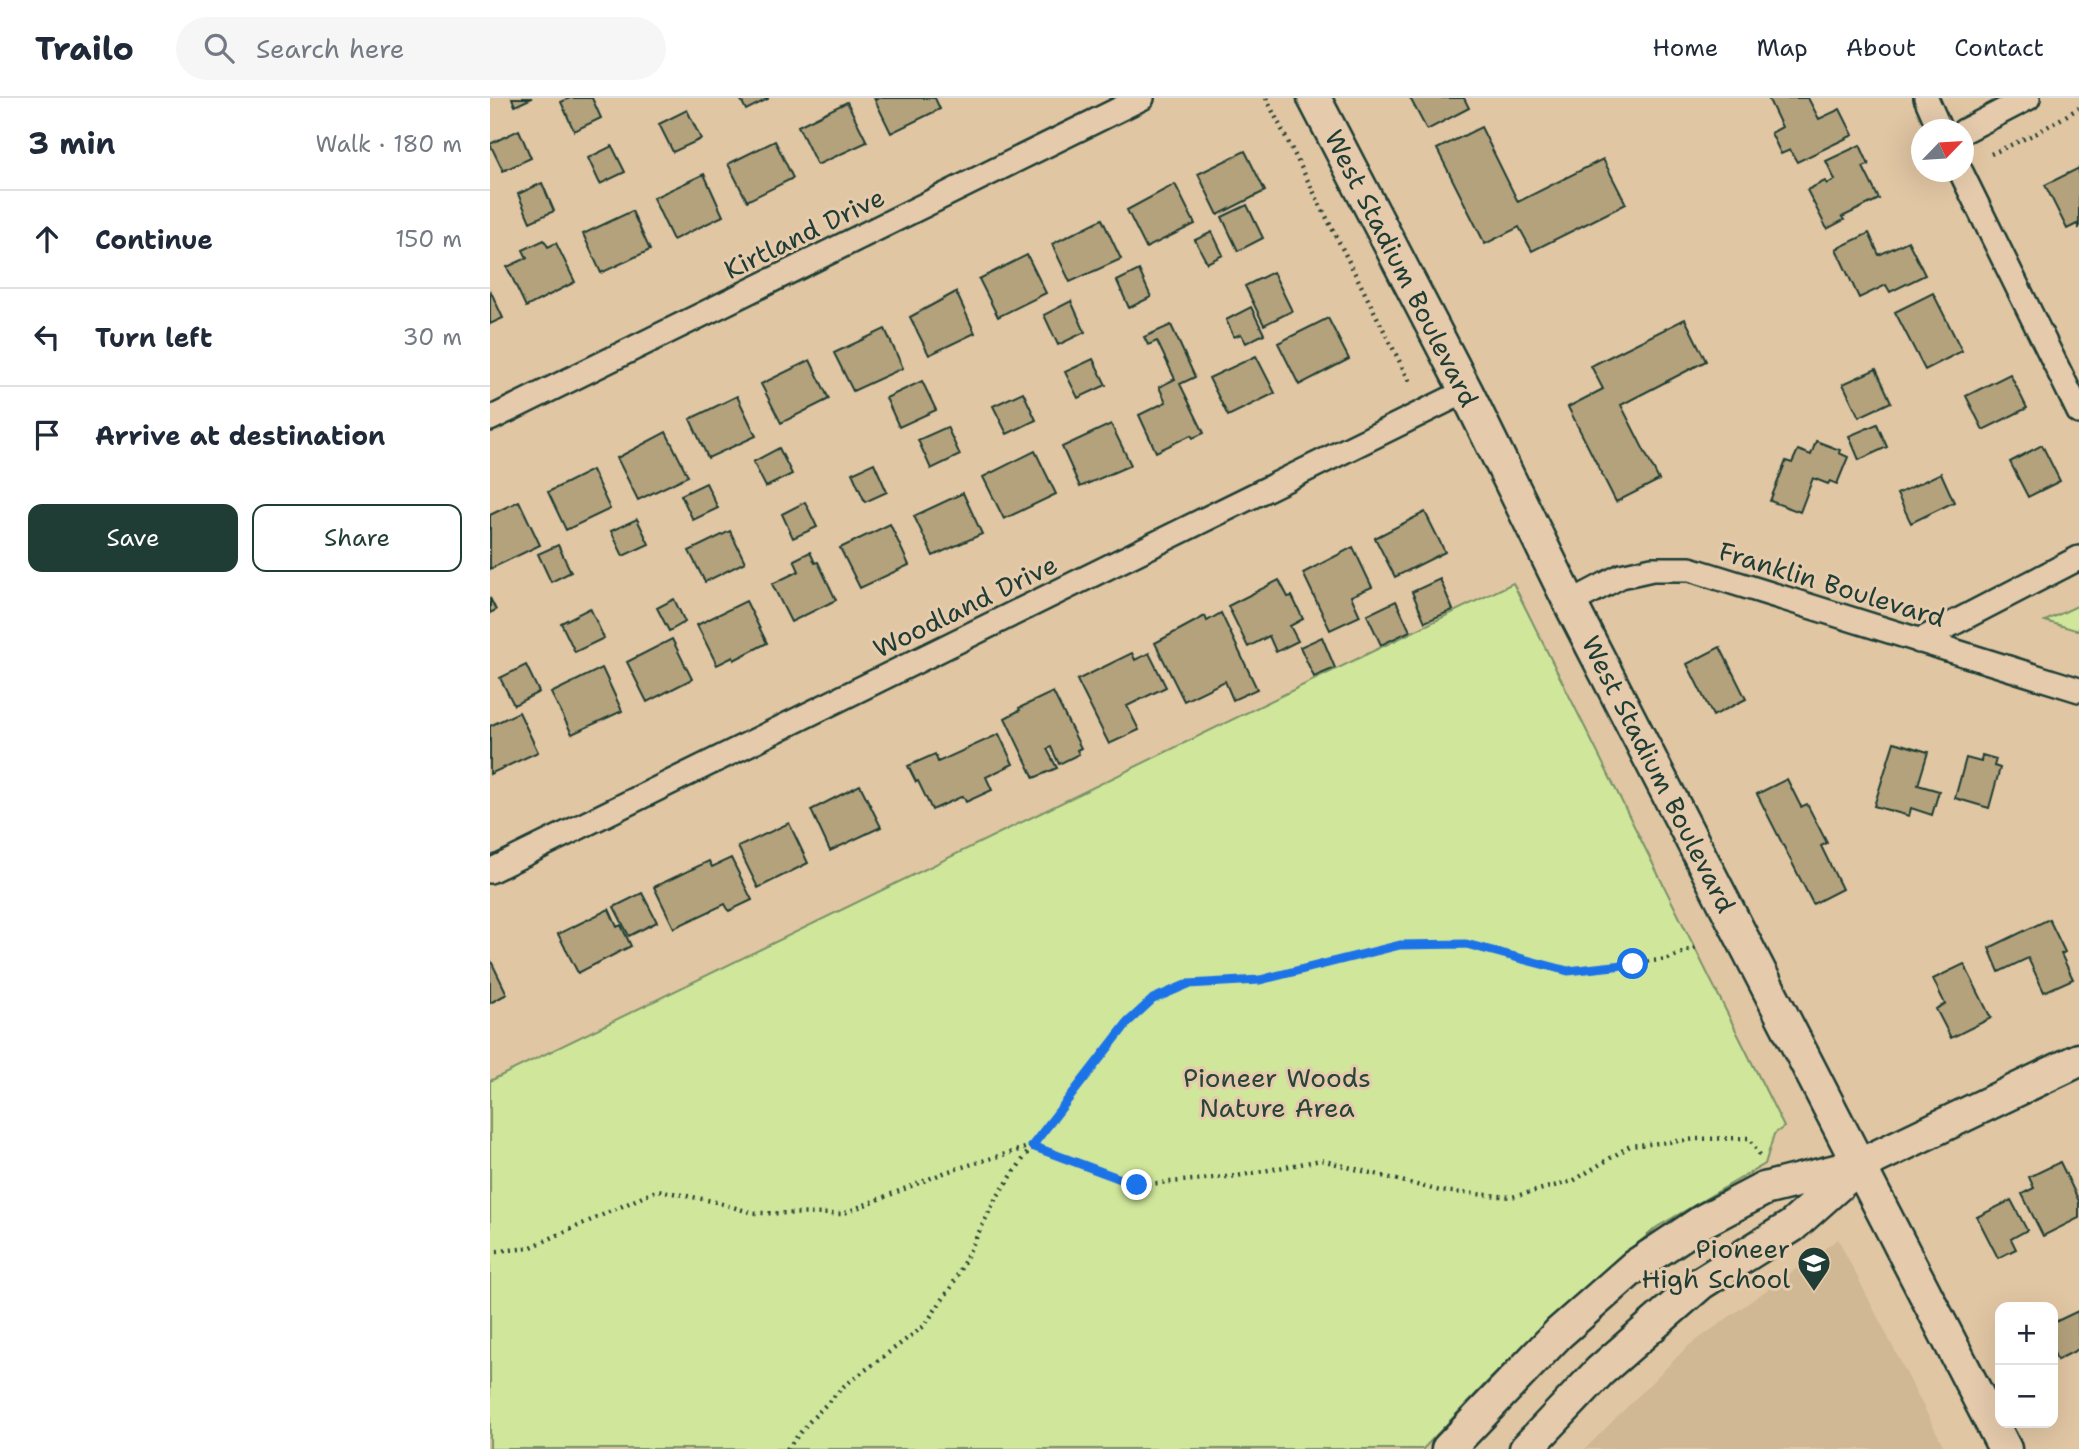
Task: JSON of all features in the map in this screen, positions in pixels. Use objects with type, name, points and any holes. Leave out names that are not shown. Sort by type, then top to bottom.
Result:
[{"type":"main road","name":"West Stadium Boulevard","points":[[1314,98],[2005,1449]]},
{"type":"main road","points":[[1448,1449],[1559,1334],[1635,1265],[1703,1221],[1764,1189],[1860,1165],[2079,1060]]},
{"type":"main road","points":[[1527,1449],[1600,1371],[1701,1283],[1792,1226],[1860,1165]]},
{"type":"street","name":"Kirtland Drive","points":[[490,419],[1142,98]]},
{"type":"street","points":[[1926,98],[1935,119]]},
{"type":"street","points":[[1974,126],[2028,98]]},
{"type":"street","points":[[1966,182],[2079,412]]},
{"type":"street","name":"Woodland Drive","points":[[490,871],[1466,391]]},
{"type":"street","points":[[1919,641],[2079,558]]},
{"type":"street","name":"Franklin Boulevard","points":[[1570,603],[1620,576],[1652,569],[1690,569],[2079,691]]},
{"type":"path","points":[[1266,98],[1411,384]]},
{"type":"path","points":[[1991,154],[2037,133],[2079,108]]},
{"type":"path","points":[[786,1449],[844,1385],[924,1326],[952,1286],[995,1200],[1032,1146],[1128,1022],[1153,999],[1188,984],[1260,980],[1400,945],[1466,944],[1568,971],[1668,959],[1698,946]]},
{"type":"path","points":[[490,1252],[529,1248],[657,1190],[712,1201],[753,1213],[842,1214],[946,1172],[1032,1146],[1137,1185],[1237,1176],[1321,1160],[1440,1191],[1512,1197],[1573,1181],[1630,1146],[1697,1139],[1749,1138],[1765,1164]]},
{"type":"shaded area","name":"Pioneer High School","points":[[1838,1239],[1945,1449],[1585,1449],[1687,1347]]},
{"type":"green space","name":"Pioneer Woods Nature Area","points":[[1513,583],[1784,1127],[1774,1134],[1765,1164],[1657,1227],[1577,1296],[1491,1378],[1423,1449],[490,1449],[490,1081]]},
{"type":"green space","points":[[2079,605],[2079,631],[2045,621]]},
{"type":"building","points":[[512,98],[532,98],[515,106]]},
{"type":"building","points":[[570,98],[592,98],[601,118],[574,131],[561,102]]},
{"type":"building","points":[[740,98],[768,98],[768,99],[746,110]]},
{"type":"building","points":[[874,98],[935,98],[940,109],[891,133]]},
{"type":"building","points":[[1410,98],[1464,98],[1469,108],[1427,130]]},
{"type":"building","points":[[1768,98],[1808,98],[1819,119],[1840,109],[1853,135],[1797,162],[1790,150],[1781,154],[1771,133],[1782,127]]},
{"type":"building","points":[[847,102],[867,142],[817,165],[798,126]]},
{"type":"building","points":[[687,110],[701,139],[673,152],[659,124]]},
{"type":"building","points":[[1481,127],[1518,202],[1603,159],[1626,204],[1532,251],[1519,227],[1485,244],[1437,149]]},
{"type":"building","points":[[519,130],[531,158],[503,171],[490,144]]},
{"type":"building","points":[[775,141],[793,178],[747,201],[728,164]]},
{"type":"building","points":[[1860,145],[1869,165],[1863,167],[1879,199],[1842,217],[1844,220],[1827,229],[1807,190],[1825,181],[1827,184],[1835,180],[1826,161]]},
{"type":"building","points":[[612,146],[625,172],[600,184],[588,158]]},
{"type":"building","points":[[1245,151],[1265,191],[1218,215],[1198,174]]},
{"type":"building","points":[[2079,168],[2079,229],[2077,224],[2067,229],[2045,185]]},
{"type":"building","points":[[704,174],[723,216],[673,240],[653,198]]},
{"type":"building","points":[[542,183],[554,211],[530,222],[518,194]]},
{"type":"building","points":[[1175,184],[1195,224],[1146,248],[1127,210]]},
{"type":"building","points":[[1247,205],[1263,238],[1238,251],[1222,217]]},
{"type":"building","points":[[632,211],[650,250],[601,273],[583,234]]},
{"type":"building","points":[[1102,219],[1121,259],[1070,282],[1052,244]]},
{"type":"building","points":[[1212,232],[1223,255],[1207,263],[1195,240]]},
{"type":"building","points":[[1869,233],[1879,255],[1908,241],[1925,275],[1890,292],[1886,285],[1859,298],[1836,249]]},
{"type":"building","points":[[544,240],[548,247],[556,243],[575,282],[526,307],[507,267],[527,258],[523,250]]},
{"type":"building","points":[[1027,255],[1046,293],[998,317],[979,279]]},
{"type":"building","points":[[1139,270],[1151,297],[1129,308],[1117,281]]},
{"type":"building","points":[[1273,272],[1292,311],[1264,325],[1245,286]]},
{"type":"building","points":[[490,290],[503,318],[490,324]]},
{"type":"building","points":[[956,292],[975,333],[929,355],[910,317]]},
{"type":"building","points":[[1933,293],[1962,351],[1925,370],[1895,312]]},
{"type":"building","points":[[1071,301],[1085,332],[1058,345],[1044,315]]},
{"type":"building","points":[[1251,307],[1264,334],[1246,343],[1241,334],[1234,337],[1226,320]]},
{"type":"building","points":[[1328,318],[1349,359],[1299,385],[1278,343]]},
{"type":"building","points":[[1685,319],[1706,361],[1621,405],[1659,480],[1616,502],[1568,407],[1603,389],[1591,366]]},
{"type":"building","points":[[1171,325],[1195,377],[1180,384],[1204,433],[1193,438],[1191,435],[1156,452],[1139,415],[1166,402],[1159,387],[1175,379],[1157,341],[1148,345],[1144,337]]},
{"type":"building","points":[[885,329],[903,368],[853,391],[834,353]]},
{"type":"building","points":[[1256,356],[1275,393],[1228,416],[1209,378]]},
{"type":"building","points":[[1093,359],[1106,385],[1078,398],[1065,372]]},
{"type":"building","points":[[810,360],[829,399],[781,423],[761,384]]},
{"type":"building","points":[[1876,369],[1891,402],[1859,417],[1843,384]]},
{"type":"building","points":[[2010,374],[2027,408],[1983,430],[1966,396]]},
{"type":"building","points":[[922,381],[936,410],[899,427],[886,398]]},
{"type":"building","points":[[1023,392],[1036,420],[1007,434],[993,406]]},
{"type":"building","points":[[737,396],[756,436],[708,458],[690,419]]},
{"type":"building","points":[[1111,424],[1131,465],[1080,487],[1062,447]]},
{"type":"building","points":[[1877,424],[1887,447],[1859,460],[1849,436]]},
{"type":"building","points":[[947,427],[960,455],[931,469],[918,440]]},
{"type":"building","points":[[666,432],[688,476],[638,500],[617,458]]},
{"type":"building","points":[[1816,441],[1840,450],[1839,453],[1848,457],[1837,484],[1830,481],[1828,484],[1813,478],[1800,512],[1770,501],[1786,461],[1792,463],[1798,450],[1811,455]]},
{"type":"building","points":[[2042,445],[2060,481],[2028,497],[2010,462]]},
{"type":"building","points":[[779,448],[792,474],[766,487],[753,462]]},
{"type":"building","points":[[1035,451],[1056,494],[1004,519],[983,477]]},
{"type":"building","points":[[874,463],[887,492],[865,502],[852,473]]},
{"type":"building","points":[[592,470],[610,509],[566,530],[548,492]]},
{"type":"building","points":[[1941,473],[1954,502],[1911,523],[1897,494]]},
{"type":"building","points":[[706,483],[718,508],[693,520],[681,495]]},
{"type":"building","points":[[963,493],[982,534],[933,556],[914,516]]},
{"type":"building","points":[[519,501],[540,545],[490,569],[490,515]]},
{"type":"building","points":[[805,502],[817,527],[793,538],[782,514]]},
{"type":"building","points":[[1425,512],[1445,552],[1395,577],[1375,538]]},
{"type":"building","points":[[637,519],[649,544],[623,556],[611,531]]},
{"type":"building","points":[[890,524],[909,565],[860,588],[840,548]]},
{"type":"building","points":[[730,531],[745,562],[705,582],[689,551]]},
{"type":"building","points":[[558,545],[571,572],[551,582],[538,554]]},
{"type":"building","points":[[1353,547],[1372,587],[1351,596],[1360,616],[1330,630],[1303,573]]},
{"type":"building","points":[[810,552],[815,563],[818,562],[836,600],[791,622],[772,584],[799,571],[794,560]]},
{"type":"building","points":[[1440,579],[1453,610],[1425,622],[1412,592]]},
{"type":"building","points":[[1279,580],[1288,597],[1292,596],[1303,619],[1290,626],[1298,641],[1276,652],[1269,636],[1248,647],[1228,606]]},
{"type":"building","points":[[490,598],[496,610],[490,613]]},
{"type":"building","points":[[674,599],[685,622],[669,631],[657,608]]},
{"type":"building","points":[[746,601],[767,643],[734,660],[733,657],[717,665],[697,625]]},
{"type":"building","points":[[1396,601],[1410,631],[1381,645],[1367,615]]},
{"type":"building","points":[[590,608],[604,638],[575,652],[561,623]]},
{"type":"building","points":[[1221,613],[1257,689],[1233,700],[1225,681],[1184,701],[1155,643],[1205,616],[1207,621]]},
{"type":"building","points":[[1322,637],[1335,668],[1314,677],[1300,647]]},
{"type":"building","points":[[672,639],[692,679],[647,702],[627,662]]},
{"type":"building","points":[[1720,647],[1746,699],[1713,716],[1687,664]]},
{"type":"building","points":[[1132,653],[1135,660],[1149,653],[1166,687],[1127,706],[1139,730],[1109,744],[1077,680]]},
{"type":"building","points":[[526,665],[539,692],[514,705],[500,678]]},
{"type":"building","points":[[602,668],[622,711],[572,734],[551,693]]},
{"type":"building","points":[[1053,692],[1081,748],[1077,750],[1079,754],[1059,764],[1051,747],[1047,749],[1057,768],[1034,778],[1005,718],[1020,710],[1019,708]]},
{"type":"building","points":[[519,712],[538,752],[490,774],[490,726]]},
{"type":"building","points":[[999,734],[1013,764],[986,777],[992,790],[966,802],[963,796],[932,810],[908,766],[935,754],[938,762]]},
{"type":"building","points":[[1894,742],[1928,752],[1918,785],[1939,791],[1932,815],[1911,808],[1909,816],[1874,806]]},
{"type":"building","points":[[1982,755],[1996,759],[1994,766],[2000,768],[1989,808],[1955,798],[1966,758],[1981,762]]},
{"type":"building","points":[[1787,779],[1801,807],[1807,804],[1827,843],[1821,846],[1842,889],[1813,904],[1757,794]]},
{"type":"building","points":[[860,785],[881,827],[830,851],[811,810]]},
{"type":"building","points":[[789,823],[808,863],[758,888],[738,847]]},
{"type":"building","points":[[731,858],[752,900],[729,911],[725,904],[674,928],[654,887],[709,861],[712,867]]},
{"type":"building","points":[[642,893],[657,922],[629,936],[614,907]]},
{"type":"building","points":[[609,909],[617,927],[621,925],[631,946],[578,973],[558,934]]},
{"type":"building","points":[[2049,919],[2065,952],[2061,954],[2073,979],[2044,992],[2028,958],[1999,972],[1989,948]]},
{"type":"building","points":[[490,962],[507,994],[490,1003]]},
{"type":"building","points":[[1964,964],[1991,1018],[1951,1038],[1936,1009],[1945,1004],[1933,979]]},
{"type":"building","points":[[2060,1162],[2079,1201],[2079,1218],[2043,1236],[2022,1194],[2034,1188],[2029,1177]]},
{"type":"building","points":[[2011,1200],[2027,1230],[2011,1239],[2016,1249],[1998,1258],[1977,1217]]},
{"type":"building","points":[[2078,1311],[2079,1349],[2058,1360],[2058,1321]]},
{"type":"place","name":"Pioneer High School","points":[[1814,1293]]},
{"type":"route","points":[[1137,1185],[1032,1146],[1128,1022],[1153,999],[1188,984],[1260,980],[1400,945],[1466,944],[1568,971],[1633,964]]}]
